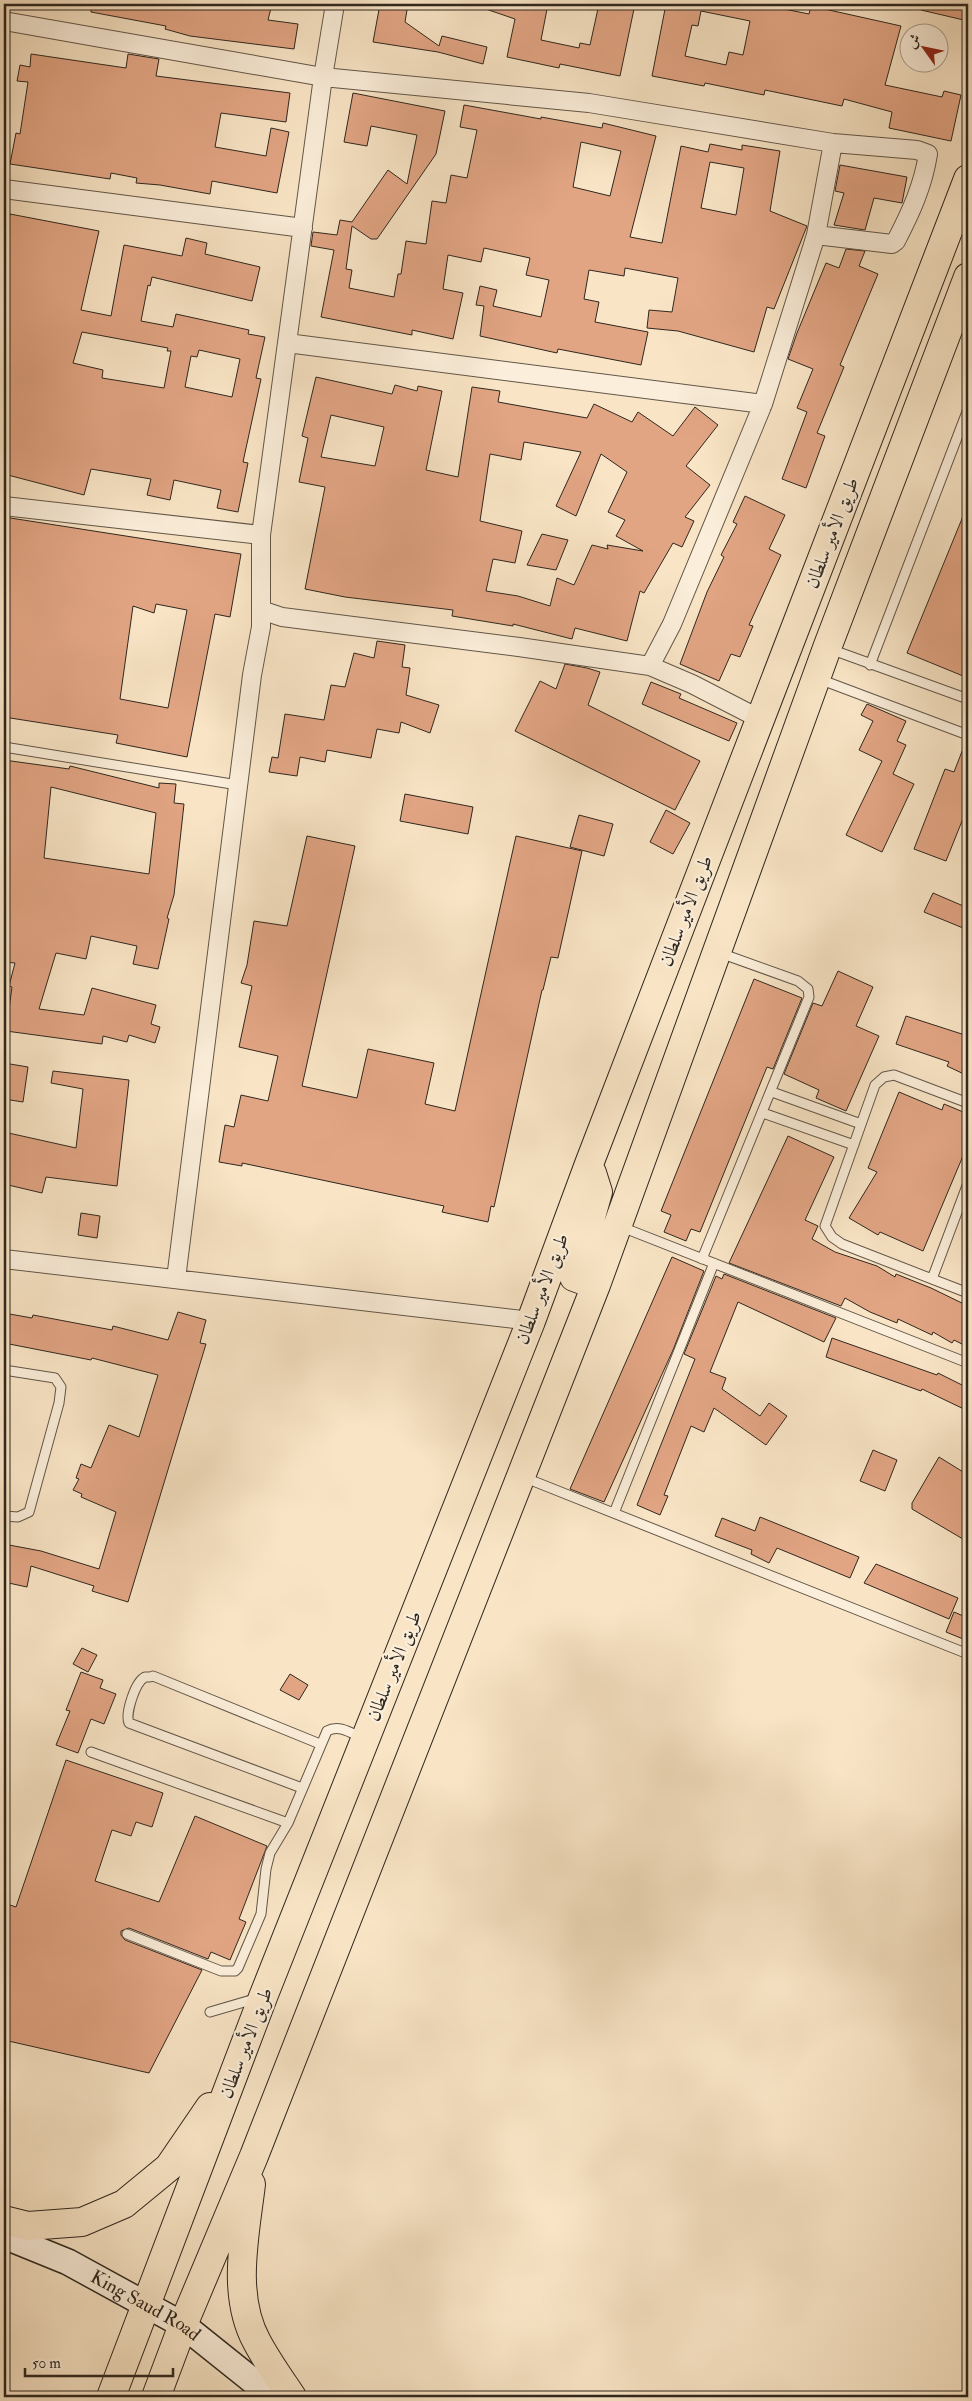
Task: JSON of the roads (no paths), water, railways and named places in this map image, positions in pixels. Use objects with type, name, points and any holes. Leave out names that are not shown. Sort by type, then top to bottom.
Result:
[{"type":"main road","name":"طريق الأمير سلطان","points":[[111,2397],[263,1997],[531,1321],[589,1164],[968,179]]},
{"type":"main road","name":"طريق الأمير سلطان","points":[[156,2397],[183,2325],[254,2156],[596,1285],[827,648],[968,277]]},
{"type":"main road","points":[[589,1164],[598,1192],[574,1277],[596,1285]]},
{"type":"main road","points":[[4,2220],[28,2226],[82,2222],[124,2204],[169,2167],[235,2070]]},
{"type":"main road","points":[[254,2156],[242,2272],[247,2314],[256,2341],[292,2397]]},
{"type":"main road","name":"King Saud Road","points":[[4,2236],[68,2262],[183,2325],[273,2397]]},
{"type":"street","points":[[176,1279],[252,675],[261,627],[261,535],[323,76],[335,4]]},
{"type":"street","points":[[4,22],[323,76],[589,103],[833,143],[918,150],[928,154],[917,201],[896,241],[892,244],[816,234]]},
{"type":"street","points":[[650,666],[672,624],[763,404],[816,234],[833,143]]},
{"type":"street","points":[[4,189],[302,228]]},
{"type":"street","points":[[287,343],[763,404]]},
{"type":"street","points":[[4,506],[261,535]]},
{"type":"street","points":[[261,610],[282,617],[519,647],[650,666],[692,684],[760,719]]},
{"type":"street","points":[[4,1259],[531,1321]]},
{"type":"lane","points":[[870,665],[968,409]]},
{"type":"lane","points":[[827,648],[870,665],[968,698]]},
{"type":"lane","points":[[816,678],[968,735]]},
{"type":"lane","points":[[4,748],[238,785]]},
{"type":"lane","points":[[702,1258],[804,1014],[809,997],[808,988],[798,981],[717,952]]},
{"type":"lane","points":[[968,1103],[894,1075],[884,1077],[875,1085],[825,1226],[832,1237],[842,1244],[968,1294]]},
{"type":"lane","points":[[772,1092],[861,1124]]},
{"type":"lane","points":[[763,1113],[854,1145]]},
{"type":"lane","points":[[932,1279],[968,1183]]},
{"type":"lane","points":[[618,1225],[968,1363]]},
{"type":"lane","points":[[614,1513],[714,1263]]},
{"type":"lane","points":[[4,1370],[55,1378],[61,1387],[29,1512],[18,1517],[4,1516]]},
{"type":"lane","points":[[521,1476],[968,1654]]},
{"type":"lane","points":[[302,1788],[138,1727],[129,1723],[127,1712],[140,1682],[146,1677],[153,1676],[320,1744]]},
{"type":"lane","points":[[127,1934],[221,1971],[235,1971],[261,1914],[266,1869],[270,1853],[288,1823],[327,1731],[332,1728],[339,1728],[365,1739]]},
{"type":"lane","points":[[91,1752],[288,1823]]},
{"type":"lane","points":[[210,2012],[263,1997]]}]
